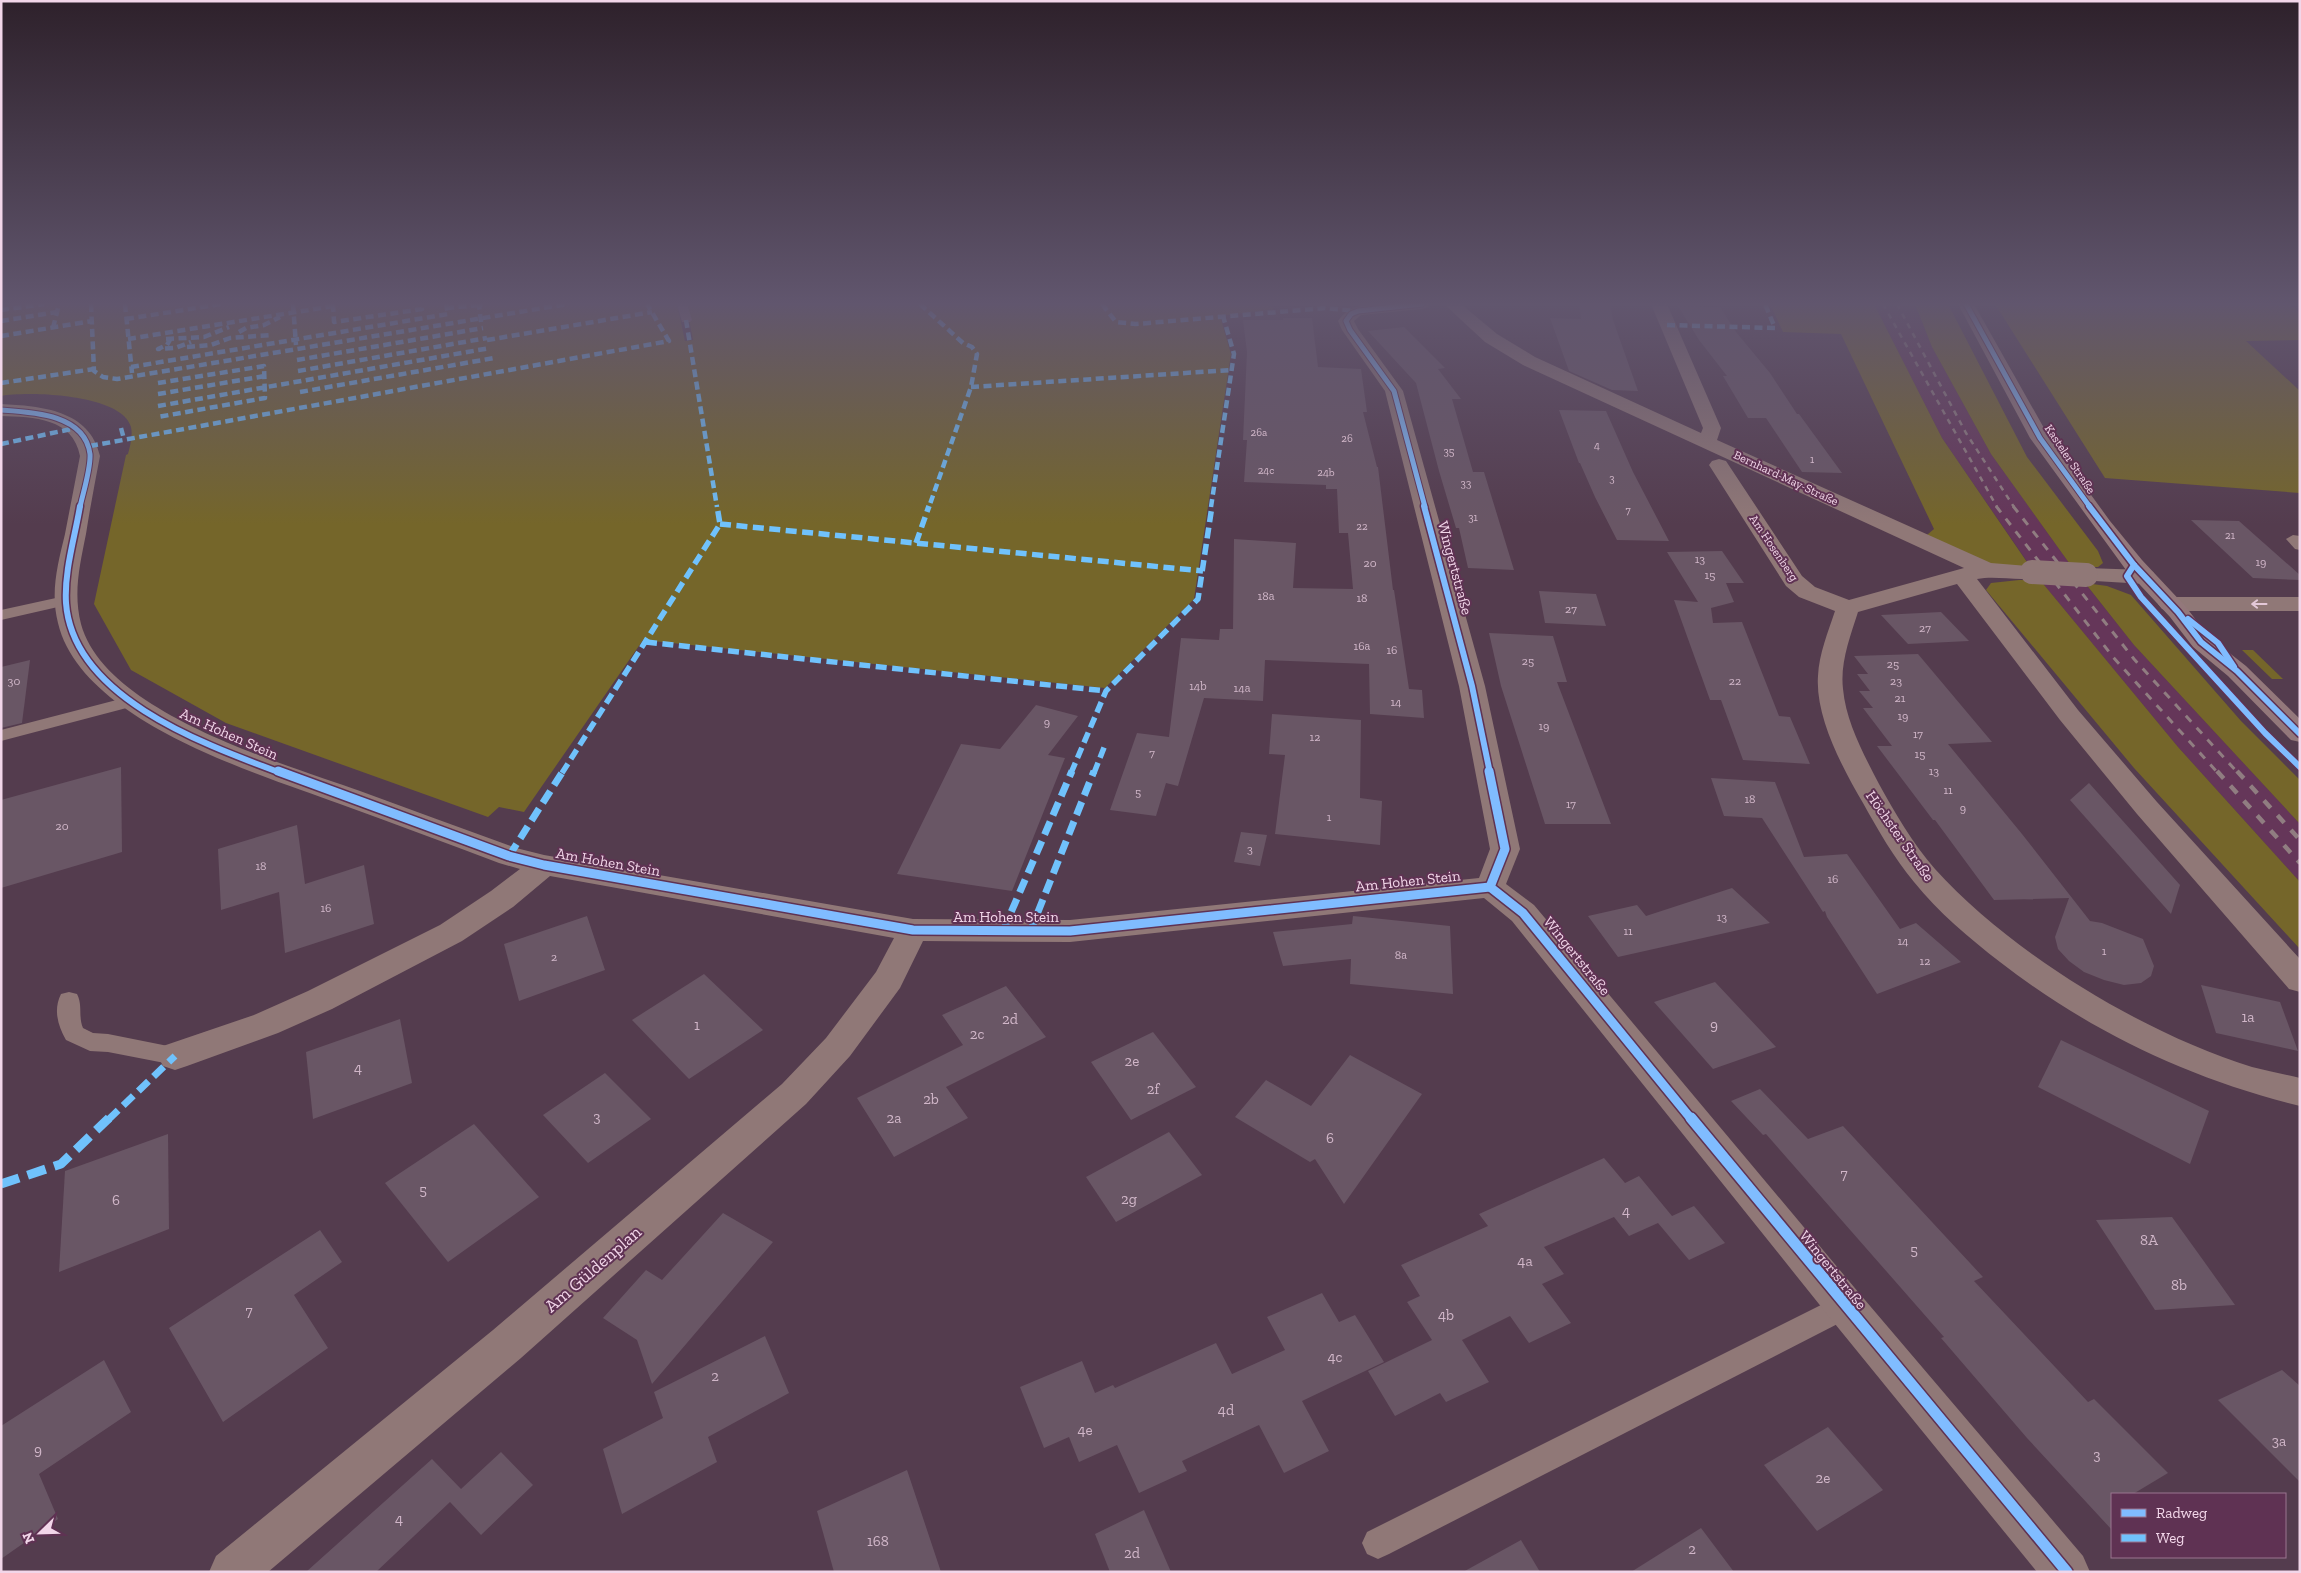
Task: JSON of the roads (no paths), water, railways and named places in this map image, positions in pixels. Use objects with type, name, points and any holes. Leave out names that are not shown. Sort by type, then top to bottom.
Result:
[{"type":"main road","name":"Kasteler Straße","points":[[2007,377],[2053,458],[2102,525],[2145,577],[2174,608],[2200,642],[2237,671],[2300,734]]},
{"type":"street","name":"Wingertstraße","points":[[1384,377],[1394,391],[1472,686],[1505,849],[1490,887],[1524,912],[1845,1306],[2067,1572]]},
{"type":"street","name":"Bernhard-May-Straße","points":[[1565,377],[1704,440],[1974,573],[2032,572],[2145,577]]},
{"type":"street","points":[[1690,377],[1712,428],[1710,436],[1704,440]]},
{"type":"street","name":"Am Hohen Stein","points":[[1,410],[27,412],[63,422],[76,428],[85,436],[90,446],[90,456],[66,582],[65,601],[68,622],[76,643],[85,657],[108,683],[132,702],[186,732],[251,761],[509,856],[544,865],[913,930],[1070,931],[1490,887]]},
{"type":"street","name":"Am Hosenberg","points":[[1719,465],[1794,581],[1807,592],[1848,608]]},
{"type":"street","points":[[1848,608],[1974,573],[2069,715],[2148,808],[2300,980]]},
{"type":"street","points":[[2174,608],[2300,604]]},
{"type":"street","name":"Höchster Straße","points":[[1848,608],[1834,651],[1831,671],[1830,689],[1835,710],[1860,777],[1924,874],[1953,905],[1993,940],[2033,969],[2134,1031],[2192,1059],[2243,1078],[2300,1092]]},
{"type":"street","name":"Am Hohen Stein","points":[[175,1056],[266,1024],[320,1000],[451,933],[502,899],[544,865]]},
{"type":"street","name":"Am Güldenplan","points":[[232,1572],[507,1344],[794,1094],[838,1047],[889,979],[913,930]]},
{"type":"lane","points":[[2300,540],[2293,539],[2300,546]]},
{"type":"lane","points":[[1,614],[65,601]]},
{"type":"lane","points":[[1,736],[132,702]]},
{"type":"lane","points":[[69,1000],[68,1020],[74,1034],[90,1042],[108,1043],[175,1056]]},
{"type":"lane","points":[[1378,1543],[1845,1306]]},
{"type":"railway","points":[[1924,377],[1997,507]]},
{"type":"railway","points":[[1936,377],[1966,433],[2014,507]]},
{"type":"railway","points":[[1996,506],[2113,657],[2218,773]]},
{"type":"railway","points":[[2013,506],[2134,659],[2238,773]]},
{"type":"railway","points":[[2217,771],[2300,863]]},
{"type":"railway","points":[[2237,771],[2300,840]]}]
